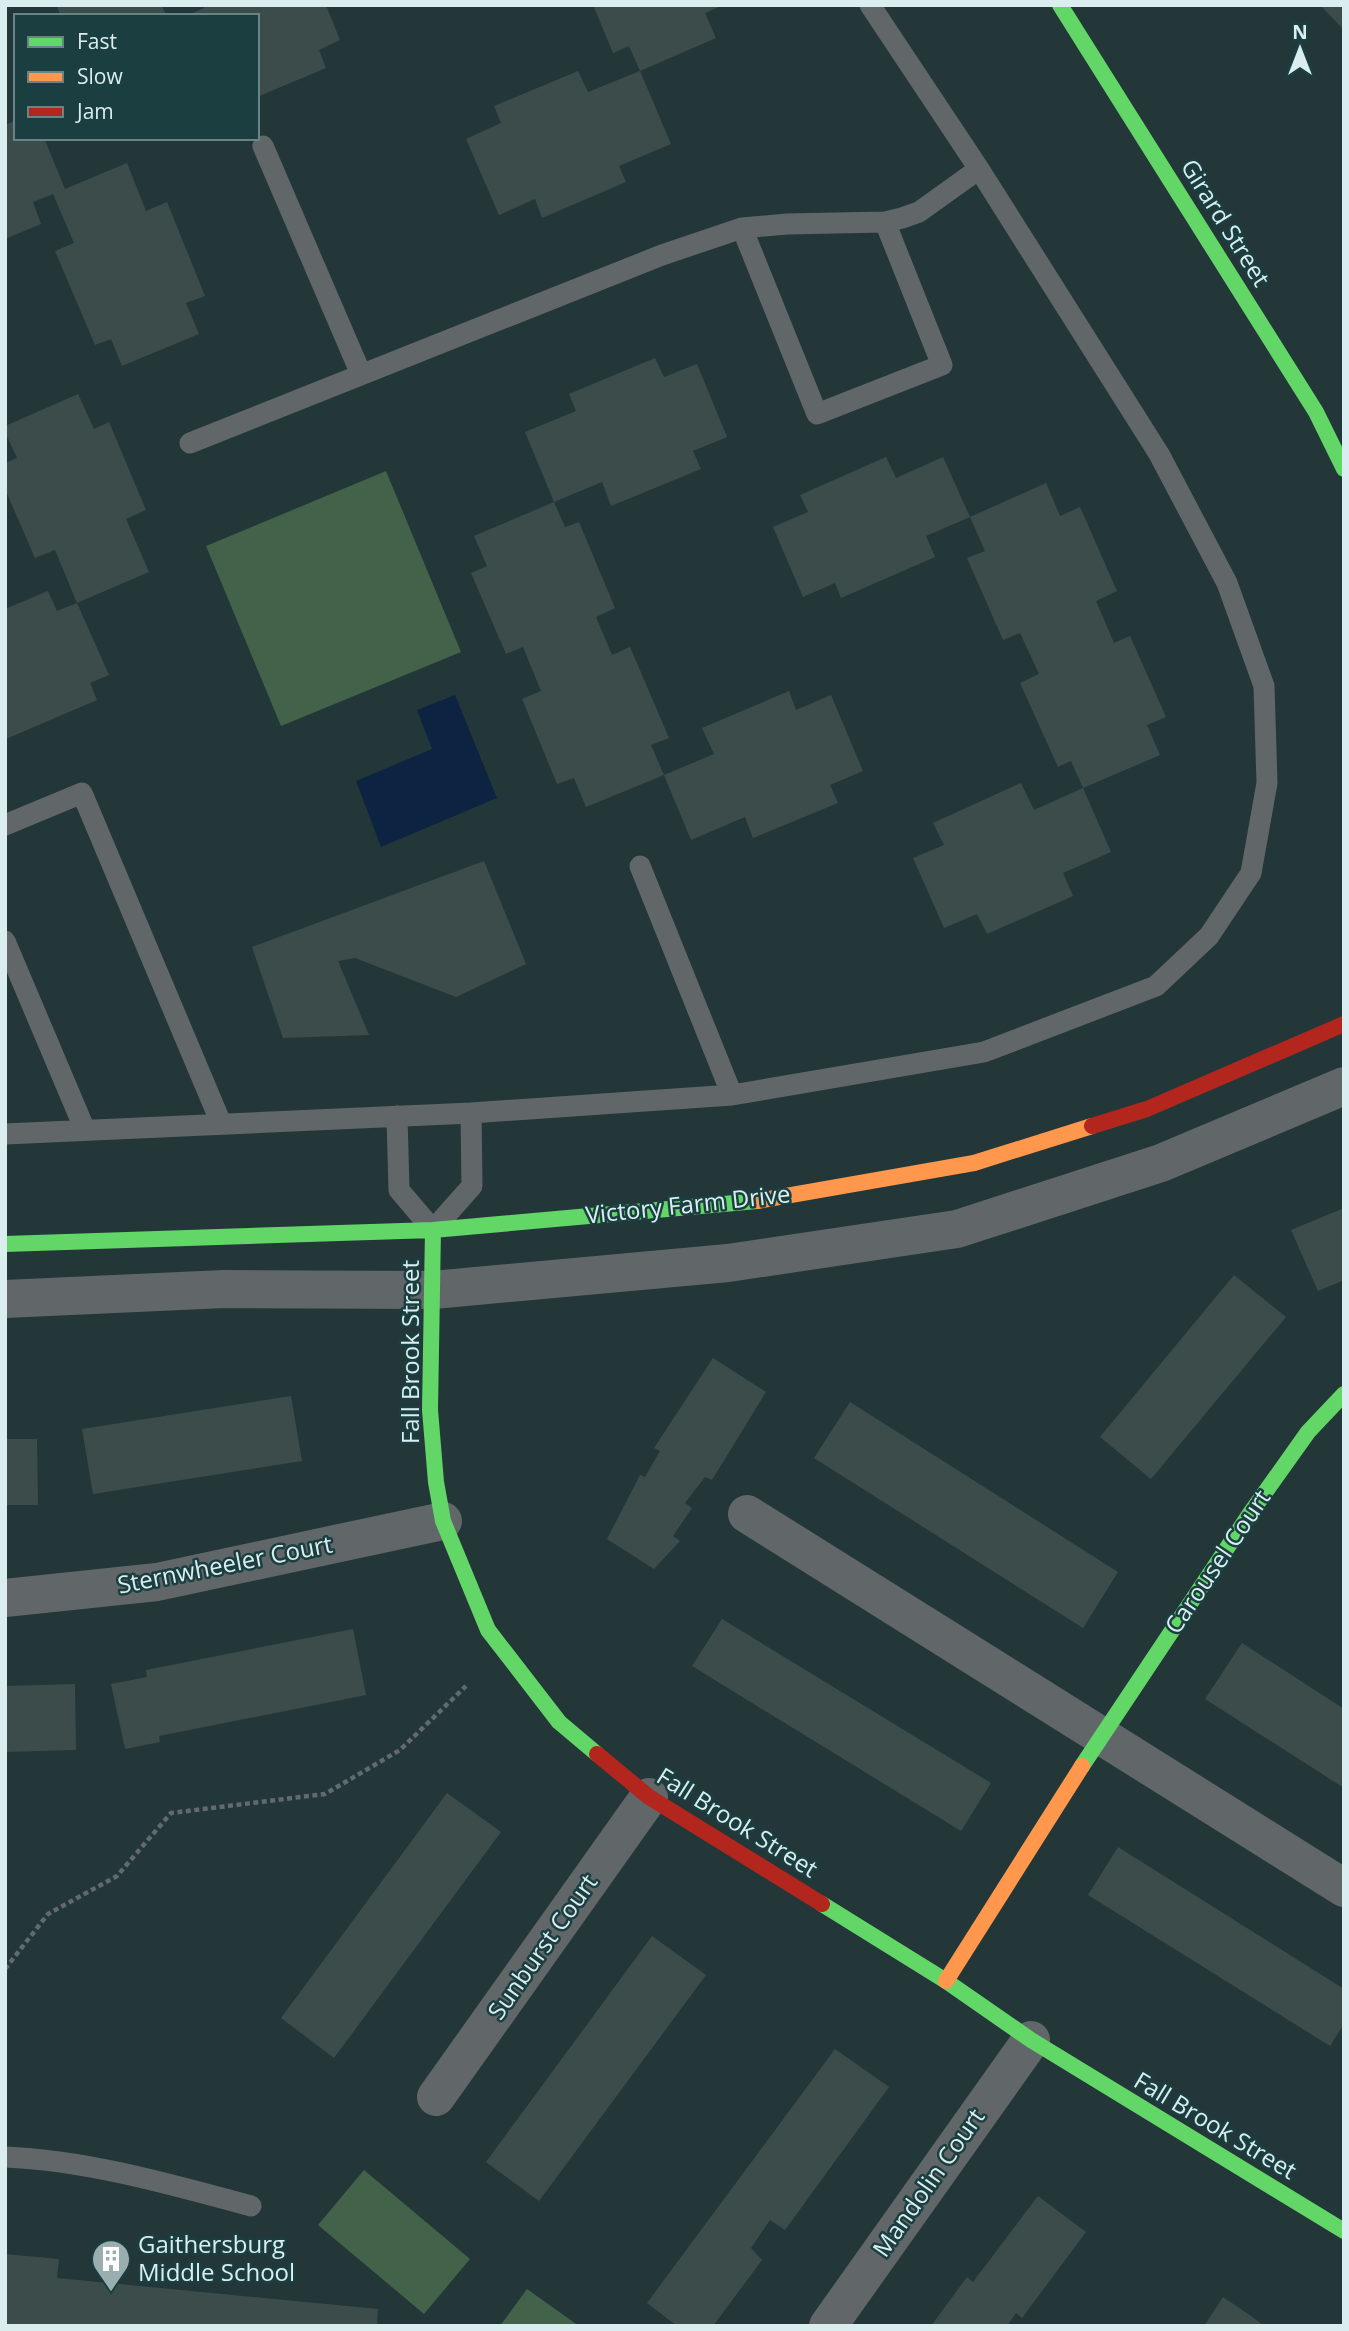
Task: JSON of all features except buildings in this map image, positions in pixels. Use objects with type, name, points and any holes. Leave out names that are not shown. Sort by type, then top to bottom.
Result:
[{"type":"street","name":"Girard Street","points":[[1060,5],[1316,411],[1344,469]]},
{"type":"street","name":"Victory Farm Drive","points":[[5,1244],[433,1230],[756,1201],[974,1163],[1147,1109],[1344,1024]]},
{"type":"street","points":[[5,1299],[224,1289],[433,1290],[728,1263],[957,1229],[1161,1163],[1344,1086]]},
{"type":"street","name":"Fall Brook Street","points":[[433,1230],[429,1410],[443,1521],[488,1630],[559,1722],[649,1797],[946,1981],[1031,2040],[1344,2231]]},
{"type":"street","name":"Carousel Court","points":[[946,1981],[1100,1737],[1279,1471],[1308,1432],[1344,1394]]},
{"type":"street","points":[[747,1514],[1344,1888]]},
{"type":"street","name":"Sternwheeler Court","points":[[5,1598],[157,1582],[443,1521]]},
{"type":"street","name":"Sunburst Court","points":[[436,2097],[649,1797]]},
{"type":"street","name":"Mandolin Court","points":[[828,2326],[1031,2040]]},
{"type":"lane","points":[[5,1134],[397,1116],[732,1095],[984,1052],[1156,986],[1209,936],[1251,873],[1267,783],[1264,686],[1227,583],[1159,454],[979,169],[871,6]]},
{"type":"lane","points":[[263,146],[361,373]]},
{"type":"lane","points":[[190,443],[662,255],[742,229],[787,224],[885,222],[919,212],[979,169]]},
{"type":"lane","points":[[742,229],[817,414],[942,365],[885,222]]},
{"type":"lane","points":[[5,825],[82,793],[221,1123]]},
{"type":"lane","points":[[640,866],[732,1095]]},
{"type":"lane","points":[[5,941],[85,1130]]},
{"type":"lane","points":[[397,1116],[399,1190],[433,1230],[472,1186],[471,1112]]},
{"type":"lane","points":[[5,2157],[26,2157],[147,2178],[251,2206]]},
{"type":"path","points":[[5,1969],[48,1914],[117,1876],[171,1813],[326,1794],[400,1750],[467,1686]]},
{"type":"green space","points":[[386,471],[461,652],[281,726],[206,546]]},
{"type":"green space","points":[[364,2170],[470,2259],[424,2314],[318,2225]]},
{"type":"green space","points":[[527,2289],[579,2326],[500,2326]]},
{"type":"water","points":[[455,695],[497,798],[381,847],[356,781],[432,749],[417,710]]},
{"type":"traffic: fast","points":[[1060,5],[1316,412],[1344,469]]},
{"type":"traffic: fast","points":[[5,1244],[433,1230],[757,1201]]},
{"type":"traffic: fast","points":[[433,1230],[430,1410],[436,1482],[443,1521],[488,1630],[559,1722],[597,1754]]},
{"type":"traffic: fast","points":[[1082,1766],[1249,1515],[1308,1432],[1344,1394]]},
{"type":"traffic: fast","points":[[822,1904],[946,1981],[1031,2040],[1344,2231]]},
{"type":"traffic: slow","points":[[757,1201],[974,1163],[1092,1126]]},
{"type":"traffic: slow","points":[[946,1981],[1082,1766]]},
{"type":"traffic: jam","points":[[1092,1126],[1147,1109],[1344,1024]]},
{"type":"traffic: jam","points":[[597,1754],[649,1797],[822,1904]]},
{"type":"place","name":"Gaithersburg Middle School","points":[[111,2293]]}]
